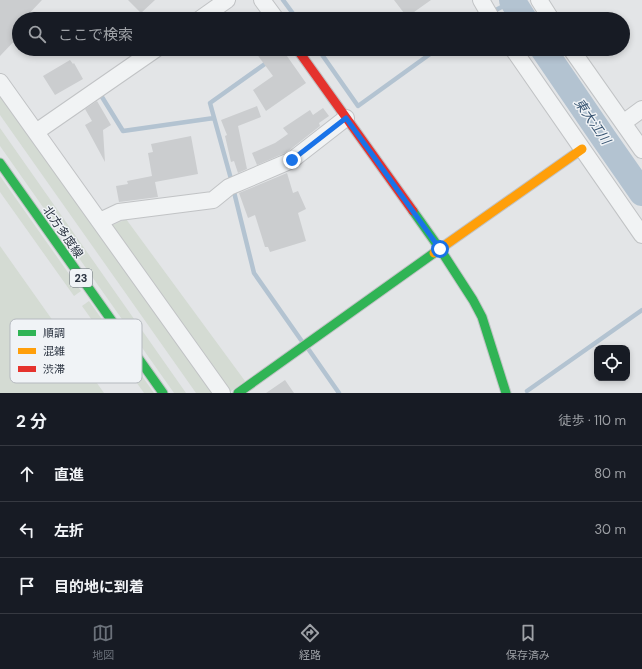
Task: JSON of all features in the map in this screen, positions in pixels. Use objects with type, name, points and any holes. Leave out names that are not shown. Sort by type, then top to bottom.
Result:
[{"type":"street","points":[[210,12],[227,0]]},
{"type":"street","points":[[262,0],[271,12]]},
{"type":"street","points":[[481,0],[488,12]]},
{"type":"street","points":[[539,0],[547,12]]},
{"type":"street","points":[[36,132],[146,56]]},
{"type":"street","points":[[302,56],[440,249],[473,300],[482,316],[506,393]]},
{"type":"street","points":[[518,56],[642,234]]},
{"type":"street","points":[[576,56],[642,150]]},
{"type":"street","points":[[0,82],[222,393]]},
{"type":"street","points":[[623,123],[642,109]]},
{"type":"street","points":[[100,221],[119,212],[213,200],[229,187],[292,160],[346,118]]},
{"type":"street","points":[[238,393],[582,149]]},
{"type":"street","name":"北方多度線","points":[[0,163],[111,319]]},
{"type":"street","name":"北方多度線","points":[[142,363],[163,393]]},
{"type":"shaded area","points":[[0,92],[215,393],[196,393],[0,115]]},
{"type":"shaded area","points":[[0,128],[134,319],[122,319],[0,146]]},
{"type":"shaded area","points":[[0,176],[81,291],[74,296],[0,192]]},
{"type":"shaded area","points":[[126,219],[245,381],[231,391],[225,389],[113,230],[113,225]]},
{"type":"shaded area","points":[[0,246],[52,319],[10,319],[10,383],[97,383],[104,393],[0,393]]},
{"type":"shaded area","points":[[89,301],[102,319],[91,319],[82,306]]},
{"type":"shaded area","points":[[142,330],[186,393],[174,393],[142,348]]},
{"type":"shaded area","points":[[142,376],[154,393],[144,393],[137,383],[142,383]]},
{"type":"building","points":[[0,0],[42,0],[31,12],[12,12],[12,43],[0,56]]},
{"type":"building","points":[[128,0],[155,0],[142,12],[140,12]]},
{"type":"building","points":[[394,0],[431,0],[414,12],[403,12]]},
{"type":"building","points":[[258,56],[287,56],[306,83],[266,111],[253,90],[273,76]]},
{"type":"building","points":[[70,60],[73,64],[74,63],[83,79],[55,95],[43,76]]},
{"type":"building","points":[[97,101],[111,125],[103,130],[105,162],[85,125],[92,121],[85,109]]},
{"type":"building","points":[[257,106],[261,117],[238,126],[247,169],[238,173],[234,161],[231,162],[225,136],[227,135],[221,120]]},
{"type":"building","points":[[323,108],[329,116],[319,123],[320,126],[287,152],[257,165],[252,153],[275,143],[288,134],[283,128],[310,110],[313,115]]},
{"type":"building","points":[[191,136],[198,174],[155,182],[158,197],[119,202],[116,186],[128,184],[127,181],[152,176],[148,153],[153,152],[151,144]]},
{"type":"building","points":[[287,173],[293,193],[298,191],[306,209],[298,213],[306,241],[270,252],[268,247],[265,247],[255,215],[248,218],[239,193]]},
{"type":"building","points":[[285,380],[294,393],[266,393]]},
{"type":"waterway","points":[[283,0],[292,12]]},
{"type":"waterway","name":"東大江川","points":[[512,0],[520,12]]},
{"type":"waterway","points":[[494,11],[513,1]]},
{"type":"waterway","points":[[323,56],[358,106],[427,56]]},
{"type":"waterway","name":"東大江川","points":[[548,56],[642,193]]},
{"type":"waterway","points":[[231,179],[210,103],[269,61]]},
{"type":"waterway","points":[[102,97],[123,131],[214,118]]},
{"type":"waterway","points":[[234,192],[254,273],[301,340]]},
{"type":"waterway","points":[[527,391],[642,310]]},
{"type":"waterway","points":[[309,350],[339,393]]},
{"type":"traffic: fast","points":[[0,163],[111,319]]},
{"type":"traffic: fast","points":[[413,211],[440,249],[473,300],[482,317],[506,393]]},
{"type":"traffic: fast","points":[[238,393],[434,253]]},
{"type":"traffic: fast","points":[[142,363],[163,393]]},
{"type":"traffic: slow","points":[[434,253],[582,149]]},
{"type":"traffic: jam","points":[[302,56],[413,211]]},
{"type":"route","points":[[292,160],[346,118],[440,249]]}]
